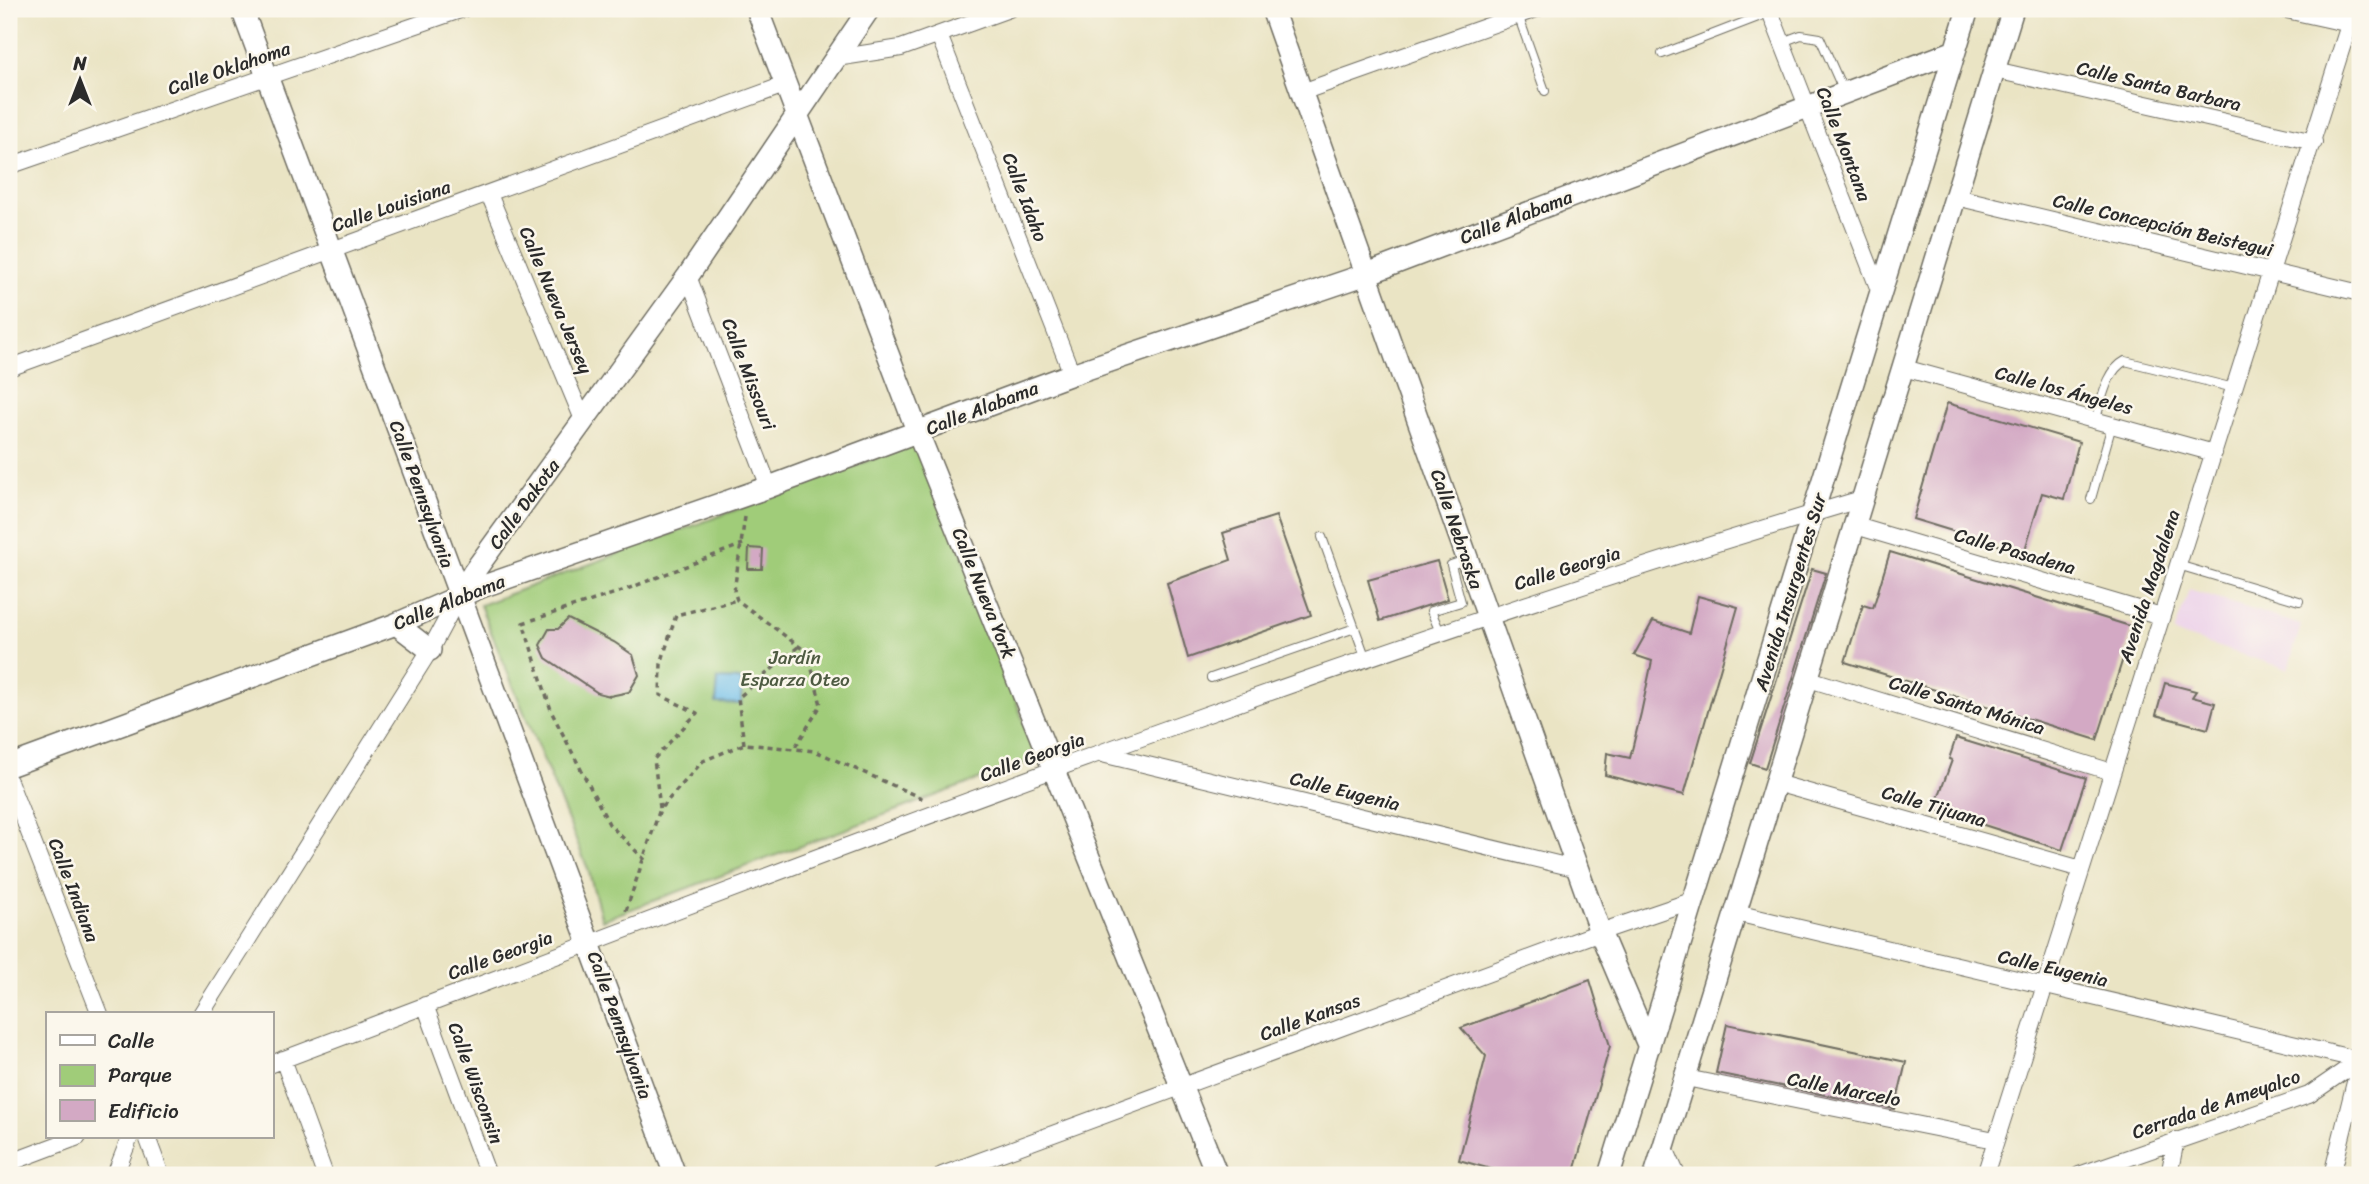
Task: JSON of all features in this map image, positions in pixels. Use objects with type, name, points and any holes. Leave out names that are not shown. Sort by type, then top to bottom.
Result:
[{"type":"street","name":"Calle Pennsylvania","points":[[242,9],[675,1175]]},
{"type":"street","name":"Calle Oklahoma","points":[[9,166],[463,9]]},
{"type":"street","name":"Calle Nueva York","points":[[757,9],[918,433],[1217,1175]]},
{"type":"street","name":"Calle Dakota","points":[[202,1012],[429,650],[472,573],[688,276],[869,9]]},
{"type":"street","points":[[836,58],[879,53],[939,36],[1009,9]]},
{"type":"street","name":"Calle Nebraska","points":[[1272,9],[1600,932],[1649,1047]]},
{"type":"street","points":[[1302,92],[1536,9]]},
{"type":"street","name":"Avenida Insurgentes Sur","points":[[1609,1175],[1968,9]]},
{"type":"street","points":[[1655,1175],[2013,9]]},
{"type":"street","points":[[2282,9],[2352,17]]},
{"type":"street","name":"Calle Montana","points":[[1770,11],[1881,295]]},
{"type":"street","name":"Avenida Magdalena","points":[[1985,1175],[2352,17]]},
{"type":"street","name":"Calle Idaho","points":[[939,36],[1072,373]]},
{"type":"street","name":"Calle Alabama","points":[[9,766],[396,624],[459,596],[918,433],[1072,373],[1367,274],[1955,51]]},
{"type":"street","name":"Calle Santa Barbara","points":[[1995,70],[2314,142]]},
{"type":"street","name":"Calle Louisiana","points":[[9,368],[787,84]]},
{"type":"street","name":"Calle Nueva Jersey","points":[[489,194],[584,422]]},
{"type":"street","name":"Calle Concepción Beistegui","points":[[1956,197],[2360,293]]},
{"type":"street","name":"Calle Missouri","points":[[688,276],[769,487]]},
{"type":"street","name":"Calle los Ángeles","points":[[1904,368],[2214,453]]},
{"type":"street","points":[[1814,513],[1864,498]]},
{"type":"street","name":"Calle Georgia","points":[[277,1061],[1056,770],[1440,632],[1814,513]]},
{"type":"street","name":"Calle Pasadena","points":[[1856,526],[2161,616]]},
{"type":"street","points":[[396,624],[429,650]]},
{"type":"street","name":"Calle Santa Mónica","points":[[1809,679],[2112,772]]},
{"type":"street","name":"Calle Eugenia","points":[[1102,754],[1578,869]]},
{"type":"street","name":"Calle Indiana","points":[[9,781],[99,1012]]},
{"type":"street","name":"Calle Tijuana","points":[[1776,783],[2081,869]]},
{"type":"street","name":"Calle Kansas","points":[[942,1175],[1600,932],[1694,901]]},
{"type":"street","name":"Calle Eugenia","points":[[1736,913],[2043,988],[2360,1061]]},
{"type":"street","name":"Calle Wisconsin","points":[[425,1005],[488,1175]]},
{"type":"street","points":[[277,1061],[325,1175]]},
{"type":"street","points":[[2332,1175],[2360,1061]]},
{"type":"street","name":"Cerrada de Ameyalco","points":[[2078,1175],[2309,1095],[2360,1061]]},
{"type":"street","name":"Calle Marcelo","points":[[1686,1078],[1995,1140]]},
{"type":"street","points":[[9,1163],[75,1138]]},
{"type":"street","points":[[115,1175],[130,1138]]},
{"type":"street","points":[[147,1138],[161,1175]]},
{"type":"street","points":[[2169,1175],[2176,1140]]},
{"type":"street","points":[[1664,1146],[1677,1175]]},
{"type":"lane","points":[[1662,54],[1770,11]]},
{"type":"lane","points":[[1517,15],[1545,91]]},
{"type":"lane","points":[[1782,42],[1801,35],[1820,38],[1844,92]]},
{"type":"lane","points":[[2095,421],[2111,374],[2117,365],[2125,361],[2234,388]]},
{"type":"lane","points":[[2091,499],[2112,425]]},
{"type":"lane","points":[[1322,537],[1366,659]]},
{"type":"lane","points":[[1440,632],[1431,611],[1461,602],[1451,565],[1467,558]]},
{"type":"lane","points":[[2178,565],[2299,601]]},
{"type":"lane","points":[[1211,678],[1355,628]]},
{"type":"path","points":[[746,505],[743,544],[734,591],[737,600],[807,653],[821,705],[794,748]]},
{"type":"path","points":[[645,860],[609,824],[552,713],[523,623],[622,591],[743,544]]},
{"type":"path","points":[[626,911],[660,809],[654,759],[697,713],[660,695],[661,664],[676,615],[737,600]]},
{"type":"path","points":[[744,744],[738,698],[799,646]]},
{"type":"path","points":[[660,809],[703,761],[744,744],[815,751],[928,800]]},
{"type":"shaded area","points":[[2189,590],[2301,625],[2288,669],[2174,633]]},
{"type":"green space","name":"Jardín Esparza Oteo","points":[[921,441],[1037,758],[602,920],[588,869],[480,605]]},
{"type":"water","points":[[718,679],[742,680],[741,704],[716,703]]},
{"type":"building","points":[[1947,403],[2079,442],[2064,499],[2042,493],[2024,553],[1913,519]]},
{"type":"building","points":[[1276,516],[1311,615],[1188,658],[1167,583],[1231,560],[1223,533]]},
{"type":"building","points":[[749,548],[763,549],[762,569],[748,569]]},
{"type":"building","points":[[1890,552],[2133,627],[2097,740],[1845,662],[1863,605],[1873,608]]},
{"type":"building","points":[[1437,561],[1448,599],[1380,621],[1368,580]]},
{"type":"building","points":[[1812,569],[1826,573],[1765,768],[1750,763]]},
{"type":"building","points":[[1698,596],[1738,607],[1684,795],[1605,775],[1607,753],[1630,758],[1641,713],[1652,661],[1634,655],[1653,621],[1689,633]]},
{"type":"building","points":[[568,619],[614,642],[633,655],[639,675],[629,692],[610,696],[598,693],[546,658],[540,645],[549,629],[558,629]]},
{"type":"building","points":[[2165,683],[2196,691],[2192,697],[2215,703],[2208,729],[2156,715]]},
{"type":"building","points":[[1956,738],[2086,778],[2062,850],[1934,809],[1952,760],[1949,759]]},
{"type":"building","points":[[1590,980],[1610,1046],[1573,1175],[1512,1175],[1459,1160],[1486,1056],[1461,1028]]},
{"type":"building","points":[[1727,1024],[1906,1062],[1895,1109],[1716,1073]]}]
